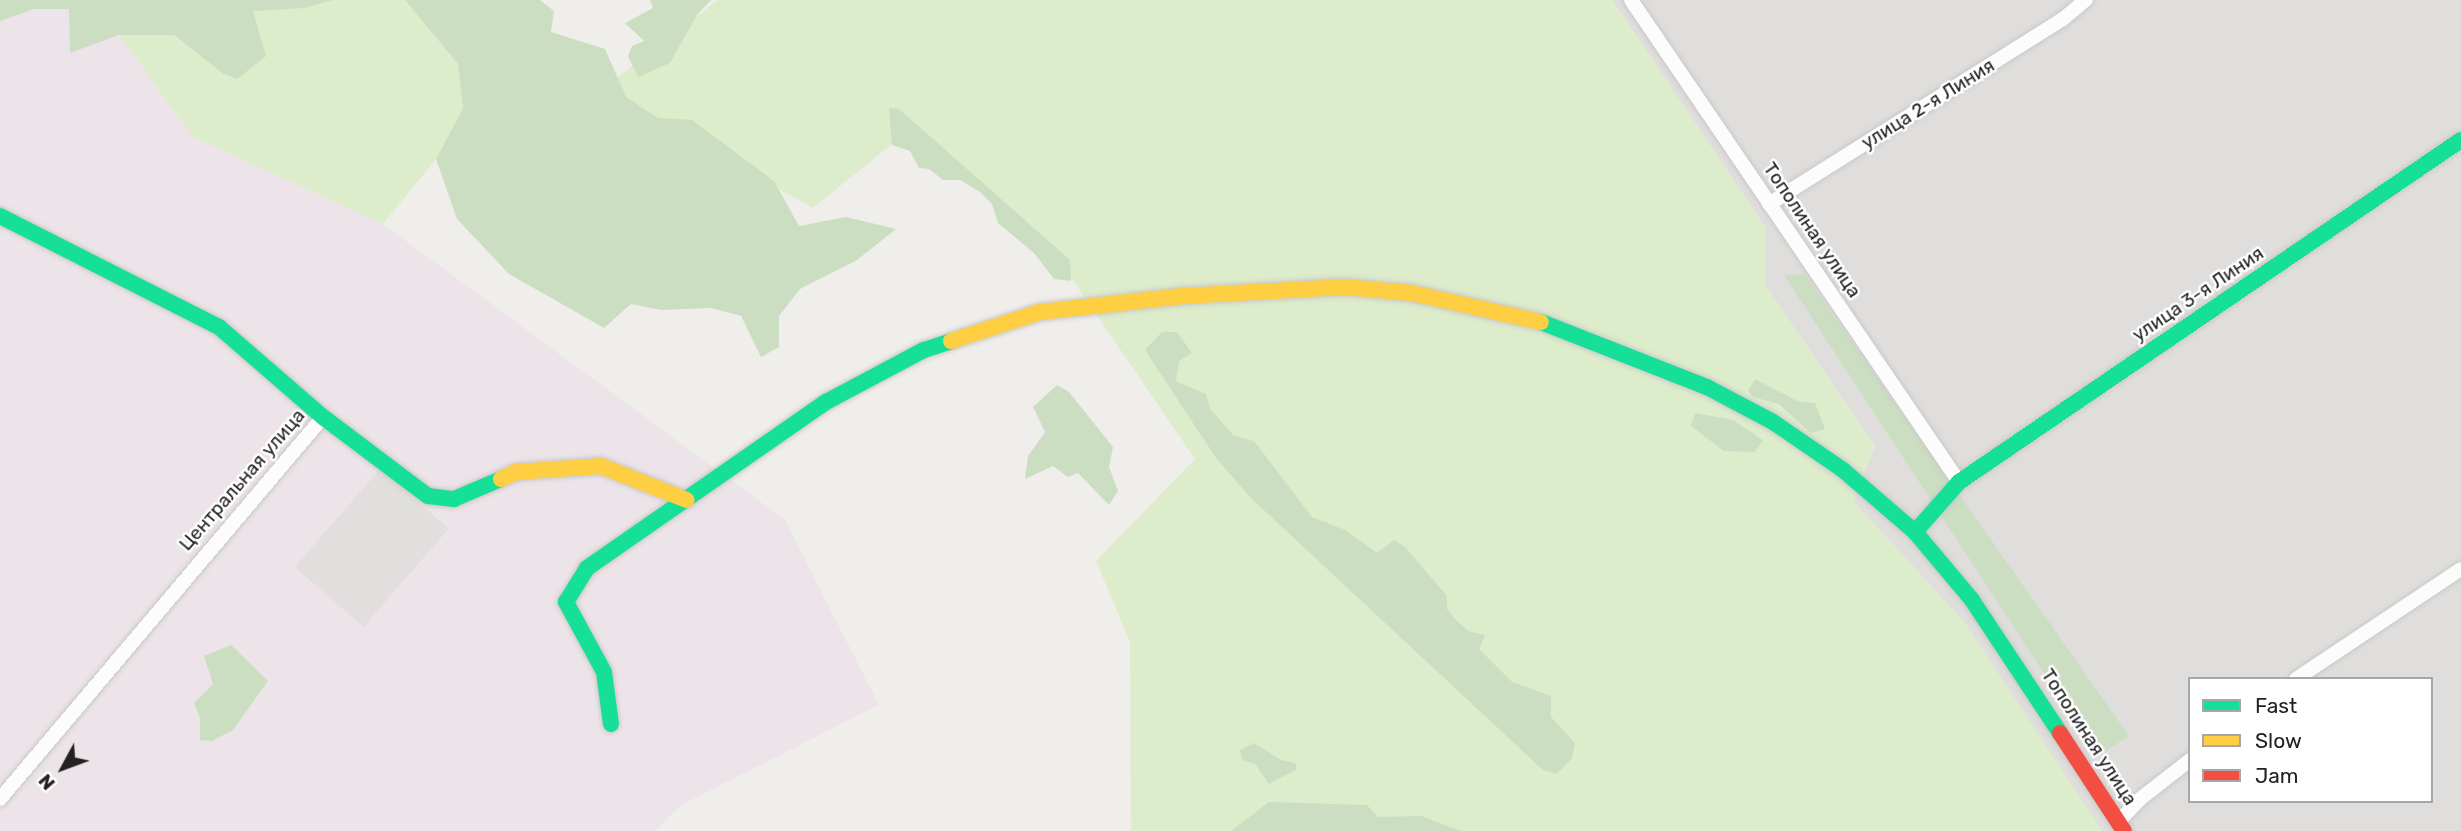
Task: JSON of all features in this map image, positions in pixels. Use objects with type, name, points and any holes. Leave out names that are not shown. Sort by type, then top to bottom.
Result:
[{"type":"street","name":"Тополиная улица","points":[[1631,0],[1959,482]]},
{"type":"street","name":"улица 2-я Линия","points":[[1769,204],[2063,19],[2086,0]]},
{"type":"street","name":"улица 3-я Линия","points":[[1915,532],[1959,482],[2461,140]]},
{"type":"street","name":"Центральная улица","points":[[0,216],[219,327],[323,417],[30,759],[0,799]]},
{"type":"street","name":"Тополиная улица","points":[[611,724],[604,672],[566,602],[587,568],[815,409],[885,367],[978,330],[1040,312],[1112,303],[1344,287],[1412,293],[1520,313],[1707,387],[1773,422],[1843,470],[1915,532],[2001,641],[2122,826]]},
{"type":"street","points":[[323,417],[428,496],[454,499],[516,472],[601,466],[687,500]]},
{"type":"street","points":[[2299,677],[2461,569]]},
{"type":"street","points":[[2122,826],[2140,799],[2188,762]]},
{"type":"shaded area","points":[[0,0],[86,0],[119,35],[193,137],[383,224],[785,520],[879,705],[683,804],[655,831],[0,831]]},
{"type":"shaded area","points":[[1612,0],[2461,0],[2461,831],[2102,831],[1964,622],[1853,501],[1875,446],[1765,285],[1765,227]]},
{"type":"shaded area","points":[[380,469],[449,529],[363,627],[295,567]]},
{"type":"green space","points":[[0,0],[333,0],[305,8],[253,11],[266,56],[237,79],[222,73],[174,35],[119,35],[70,53],[69,9],[34,9],[0,21]]},
{"type":"green space","points":[[333,0],[405,0],[458,64],[463,108],[436,159],[383,224],[193,137],[119,35],[174,35],[222,73],[253,10],[305,8]]},
{"type":"green space","points":[[405,0],[540,0],[554,11],[551,32],[605,49],[626,97],[658,118],[692,120],[774,181],[799,226],[846,217],[896,229],[857,260],[800,289],[779,316],[779,347],[761,357],[741,316],[711,308],[661,310],[631,304],[604,328],[509,274],[457,219],[436,159],[463,108],[458,64]]},
{"type":"green space","points":[[650,0],[711,0],[697,15],[670,63],[638,77],[628,56],[632,46],[644,41],[625,23],[653,8]]},
{"type":"green space","points":[[718,0],[1612,0],[1765,227],[1765,285],[1875,446],[1853,501],[1964,622],[2102,831],[1131,831],[1130,642],[1096,561],[1195,459],[1057,257],[908,131],[813,208],[600,91]]},
{"type":"green space","points":[[889,108],[899,109],[1070,260],[1071,281],[1054,279],[1034,253],[998,223],[992,204],[980,192],[960,180],[943,180],[929,169],[919,168],[910,151],[892,145]]},
{"type":"green space","points":[[1804,274],[2129,736],[2098,756],[1784,275]]},
{"type":"green space","points":[[1162,332],[1177,332],[1192,353],[1179,361],[1176,381],[1206,394],[1210,409],[1234,436],[1254,441],[1312,517],[1345,530],[1377,553],[1394,540],[1405,547],[1447,596],[1447,609],[1455,619],[1468,631],[1485,635],[1479,649],[1512,682],[1551,696],[1551,717],[1575,743],[1572,758],[1557,774],[1543,770],[1251,498],[1216,458],[1145,350]]},
{"type":"green space","points":[[1755,379],[1799,402],[1815,403],[1825,429],[1811,433],[1779,404],[1753,397],[1748,391]]},
{"type":"green space","points":[[1057,385],[1069,392],[1113,447],[1109,467],[1118,491],[1109,505],[1078,473],[1068,477],[1053,466],[1025,479],[1028,456],[1045,432],[1033,407]]},
{"type":"green space","points":[[1695,413],[1733,420],[1763,440],[1755,452],[1724,451],[1691,426]]},
{"type":"green space","points":[[231,645],[268,681],[233,730],[212,741],[200,740],[200,718],[194,703],[213,684],[204,656]]},
{"type":"green space","points":[[1254,743],[1281,760],[1295,763],[1297,769],[1269,784],[1255,764],[1242,760],[1240,750]]},
{"type":"green space","points":[[1269,802],[1367,805],[1378,817],[1421,816],[1461,831],[1231,831]]},
{"type":"traffic: fast","points":[[1915,532],[1959,482],[2461,140]]},
{"type":"traffic: fast","points":[[0,216],[219,327],[323,417],[428,496],[454,499],[501,479]]},
{"type":"traffic: fast","points":[[1541,322],[1707,387],[1773,422],[1843,470],[1915,532],[1972,600],[2060,733]]},
{"type":"traffic: fast","points":[[611,724],[604,672],[566,602],[587,568],[826,402],[924,350],[951,341]]},
{"type":"traffic: slow","points":[[951,341],[1040,312],[1183,296],[1344,287],[1412,293],[1541,322]]},
{"type":"traffic: slow","points":[[501,479],[516,472],[601,466],[687,500]]},
{"type":"traffic: jam","points":[[2060,733],[2124,831]]}]
